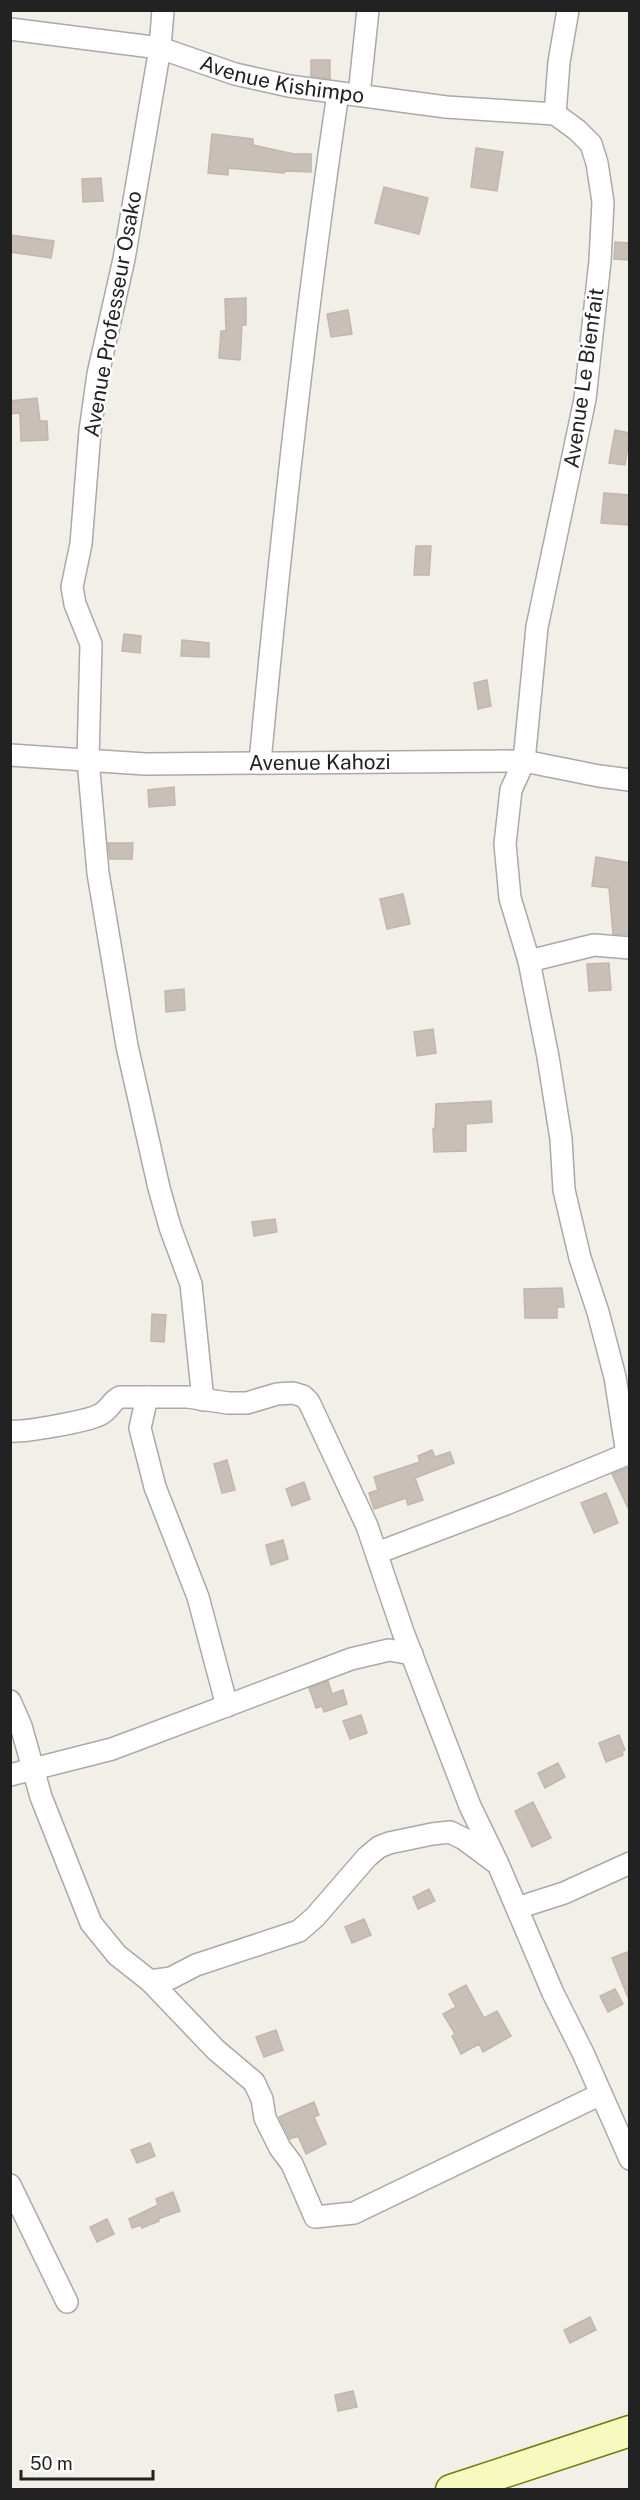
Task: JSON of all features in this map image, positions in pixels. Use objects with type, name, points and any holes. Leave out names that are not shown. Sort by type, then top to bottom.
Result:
[{"type":"main road","points":[[451,2490],[630,2431]]},
{"type":"street","name":"Avenue Professeur Osako","points":[[163,10],[160,48],[124,259],[98,374],[89,442],[83,527],[72,586],[75,604],[91,644],[88,760],[98,873],[127,1046],[159,1188],[170,1227],[191,1284],[203,1400]]},
{"type":"street","points":[[260,762],[276,592],[315,248],[368,10]]},
{"type":"street","points":[[555,114],[568,10]]},
{"type":"street","name":"Avenue Kishimpo","points":[[10,29],[160,48],[234,74],[289,86],[446,107],[555,114]]},
{"type":"street","name":"Avenue Le Bienfait","points":[[555,114],[591,144],[597,163],[603,202],[601,249],[585,399],[537,627],[524,761],[511,790],[505,844],[510,898],[529,961],[548,1058],[561,1139],[564,1190],[580,1258],[598,1312],[615,1377],[628,1453]]},
{"type":"street","name":"Avenue Kahozi","points":[[10,755],[145,764],[524,761],[630,780]]},
{"type":"street","points":[[529,961],[594,945],[630,948]]},
{"type":"street","points":[[10,1431],[28,1432],[99,1416],[115,1399],[120,1397],[188,1397],[247,1403],[277,1394],[293,1393],[303,1396],[309,1402],[367,1526],[412,1654],[470,1806],[630,2159]]},
{"type":"street","points":[[147,1397],[140,1428],[155,1487],[198,1598],[227,1706]]},
{"type":"street","points":[[377,1553],[506,1504],[628,1453]]},
{"type":"street","points":[[10,1776],[33,1768],[112,1749],[351,1659],[389,1650],[412,1654]]},
{"type":"street","points":[[10,1701],[21,1726],[41,1797],[91,1923],[117,1955],[150,1980],[216,2050],[254,2082],[262,2099],[264,2118],[280,2148],[292,2164],[315,2217],[354,2212],[601,2094]]},
{"type":"street","points":[[150,1980],[171,1978],[196,1965],[299,1931],[315,1917],[367,1857],[379,1847],[389,1843],[450,1832],[464,1839],[498,1864]]},
{"type":"street","points":[[517,1908],[564,1893],[630,1863]]},
{"type":"street","points":[[10,2185],[67,2302]]},
{"type":"building","points":[[311,60],[330,60],[330,79],[311,76]]},
{"type":"building","points":[[212,134],[253,139],[253,145],[294,154],[311,154],[311,172],[285,171],[284,173],[228,168],[228,175],[208,173]]},
{"type":"building","points":[[476,148],[503,152],[497,191],[471,187]]},
{"type":"building","points":[[101,178],[103,201],[83,202],[82,179]]},
{"type":"building","points":[[384,187],[428,198],[419,234],[375,223]]},
{"type":"building","points":[[10,235],[54,241],[51,258],[10,252]]},
{"type":"building","points":[[615,242],[630,243],[630,260],[614,259]]},
{"type":"building","points":[[246,298],[246,325],[242,325],[240,360],[219,358],[221,331],[226,331],[225,299]]},
{"type":"building","points":[[348,310],[352,334],[331,337],[327,314]]},
{"type":"building","points":[[37,398],[40,421],[47,421],[48,440],[21,441],[20,413],[10,414],[10,401]]},
{"type":"building","points":[[615,430],[630,433],[625,465],[609,463]]},
{"type":"building","points":[[604,493],[630,495],[629,525],[601,523]]},
{"type":"building","points":[[416,546],[431,546],[429,575],[414,575]]},
{"type":"building","points":[[124,634],[141,636],[140,653],[122,651]]},
{"type":"building","points":[[182,640],[209,643],[209,657],[181,656]]},
{"type":"building","points":[[487,680],[491,706],[478,709],[474,683]]},
{"type":"building","points":[[174,787],[175,805],[149,807],[148,790]]},
{"type":"building","points":[[108,843],[133,843],[132,859],[110,859]]},
{"type":"building","points":[[596,857],[630,863],[630,935],[613,934],[609,888],[592,886]]},
{"type":"building","points":[[403,894],[410,924],[387,929],[380,899]]},
{"type":"building","points":[[609,963],[611,990],[589,991],[587,964]]},
{"type":"building","points":[[184,989],[185,1010],[166,1012],[165,991]]},
{"type":"building","points":[[433,1029],[436,1053],[417,1056],[414,1032]]},
{"type":"building","points":[[491,1101],[492,1122],[466,1124],[466,1151],[434,1152],[433,1129],[435,1129],[436,1104]]},
{"type":"building","points":[[275,1219],[277,1232],[254,1236],[252,1222]]},
{"type":"building","points":[[562,1288],[564,1307],[557,1307],[557,1318],[525,1318],[524,1289]]},
{"type":"building","points":[[152,1314],[166,1315],[164,1342],[151,1341]]},
{"type":"building","points":[[432,1450],[435,1457],[450,1452],[454,1463],[415,1478],[423,1500],[408,1505],[406,1498],[374,1509],[369,1493],[378,1490],[374,1477],[420,1462],[418,1456]]},
{"type":"building","points":[[227,1460],[235,1490],[222,1493],[214,1464]]},
{"type":"building","points":[[630,1467],[630,1512],[612,1474]]},
{"type":"building","points":[[304,1482],[310,1499],[292,1506],[286,1489]]},
{"type":"building","points":[[606,1493],[618,1523],[594,1533],[581,1503]]},
{"type":"building","points":[[283,1540],[288,1559],[271,1565],[266,1545]]},
{"type":"building","points":[[328,1681],[332,1694],[343,1690],[347,1704],[324,1712],[322,1706],[316,1708],[309,1688]]},
{"type":"building","points":[[361,1715],[367,1733],[350,1739],[343,1721]]},
{"type":"building","points":[[619,1735],[625,1750],[622,1751],[623,1755],[606,1762],[599,1743]]},
{"type":"building","points":[[558,1763],[565,1777],[545,1788],[538,1773]]},
{"type":"building","points":[[533,1802],[551,1838],[532,1847],[515,1811]]},
{"type":"building","points":[[429,1889],[435,1901],[418,1909],[413,1897]]},
{"type":"building","points":[[364,1919],[371,1935],[352,1943],[345,1927]]},
{"type":"building","points":[[630,1951],[630,2000],[629,2000],[612,1958]]},
{"type":"building","points":[[466,1985],[484,2018],[497,2011],[511,2036],[483,2052],[479,2044],[461,2054],[452,2036],[455,2034],[443,2014],[456,2007],[449,1994]]},
{"type":"building","points":[[615,1989],[623,2004],[608,2012],[600,1996]]},
{"type":"building","points":[[276,2030],[283,2050],[264,2057],[256,2037]]},
{"type":"building","points":[[314,2102],[319,2115],[314,2117],[326,2144],[306,2154],[298,2136],[290,2139],[279,2117]]},
{"type":"building","points":[[150,2143],[155,2156],[137,2163],[131,2150]]},
{"type":"building","points":[[173,2192],[180,2211],[142,2228],[141,2225],[132,2228],[129,2219],[158,2205],[156,2199]]},
{"type":"building","points":[[107,2219],[114,2234],[97,2242],[90,2227]]},
{"type":"building","points":[[590,2317],[596,2330],[570,2343],[564,2330]]},
{"type":"building","points":[[353,2391],[357,2407],[338,2411],[335,2395]]}]
